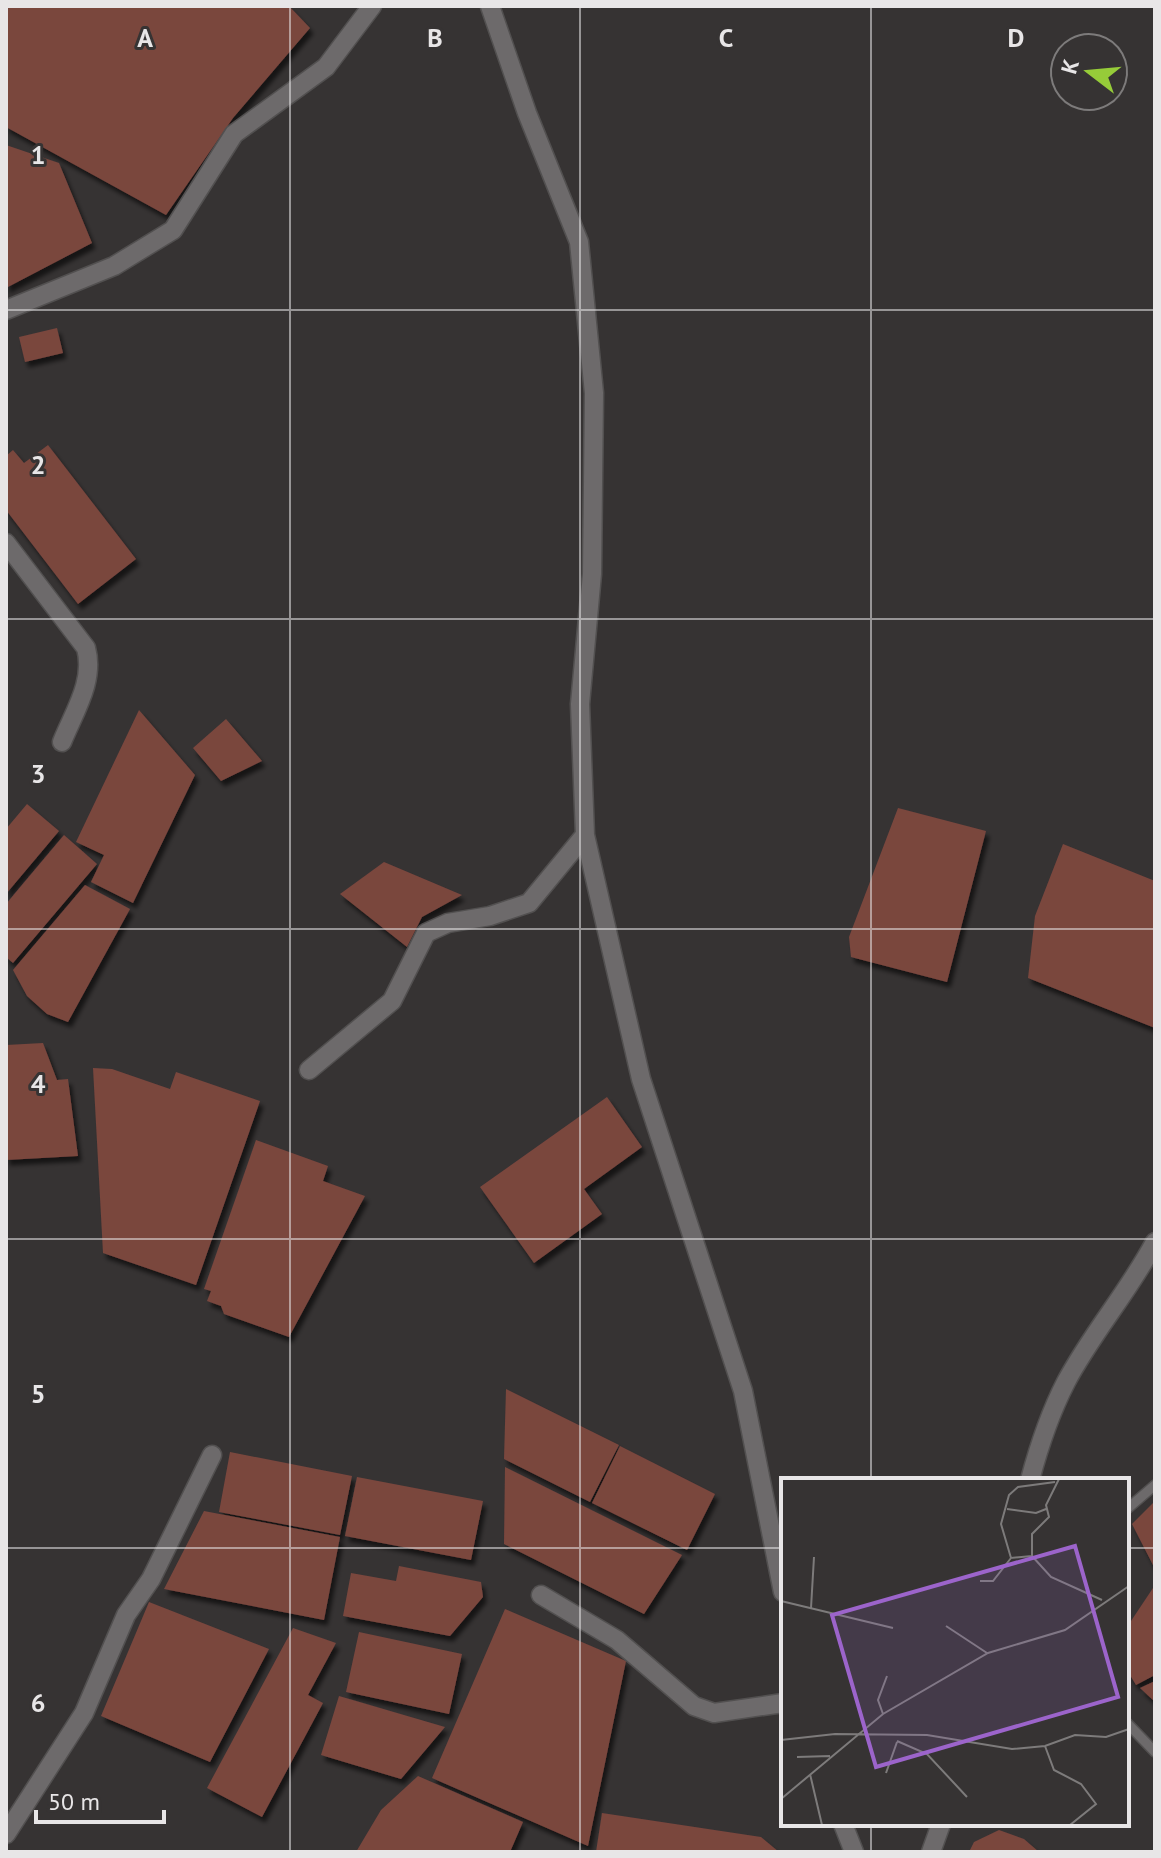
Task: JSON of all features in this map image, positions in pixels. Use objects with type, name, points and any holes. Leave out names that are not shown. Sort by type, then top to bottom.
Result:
[{"type":"street","points":[[6,310],[114,266],[173,230],[234,134],[326,67],[372,6]]},
{"type":"street","points":[[490,6],[527,113],[579,242],[594,393],[592,574],[580,704],[585,835],[641,1079],[743,1391],[781,1582]]},
{"type":"street","points":[[6,543],[86,648],[89,663],[87,683],[62,742]]},
{"type":"street","points":[[309,1070],[392,1001],[426,933],[448,923],[490,916],[529,903],[585,835]]},
{"type":"street","points":[[1031,1478],[1044,1432],[1067,1381],[1155,1242]]},
{"type":"street","points":[[6,1834],[84,1713],[126,1615],[151,1579],[212,1455]]},
{"type":"street","points":[[541,1595],[617,1640],[694,1706],[714,1713],[781,1703]]},
{"type":"street","points":[[844,1826],[854,1852]]},
{"type":"street","points":[[931,1852],[940,1826]]},
{"type":"lane","points":[[1129,1507],[1155,1485]]},
{"type":"lane","points":[[1129,1725],[1155,1752]]},
{"type":"building","points":[[9,6],[289,6],[310,28],[233,118],[166,215],[6,127],[6,12]]},
{"type":"building","points":[[6,145],[59,163],[92,243],[6,288]]},
{"type":"building","points":[[57,328],[63,353],[25,362],[19,337]]},
{"type":"building","points":[[48,445],[136,559],[78,604],[6,510],[6,456],[13,450],[24,463]]},
{"type":"building","points":[[139,710],[195,775],[133,903],[91,882],[104,855],[76,842]]},
{"type":"building","points":[[226,719],[262,761],[221,781],[193,748]]},
{"type":"building","points":[[27,804],[59,831],[6,894],[6,829]]},
{"type":"building","points":[[898,808],[986,831],[947,982],[851,957],[849,937]]},
{"type":"building","points":[[64,835],[97,864],[13,963],[6,957],[6,904]]},
{"type":"building","points":[[1063,844],[1155,881],[1155,1028],[1028,978],[1035,916]]},
{"type":"building","points":[[384,862],[462,895],[422,917],[407,947],[340,894]]},
{"type":"building","points":[[85,885],[130,909],[68,1022],[47,1014],[27,996],[13,970]]},
{"type":"building","points":[[43,1043],[57,1080],[68,1079],[78,1156],[6,1160],[6,1045]]},
{"type":"building","points":[[93,1068],[112,1069],[170,1089],[176,1072],[260,1101],[196,1285],[103,1253]]},
{"type":"building","points":[[607,1097],[642,1147],[584,1189],[602,1214],[534,1263],[480,1187]]},
{"type":"building","points":[[256,1140],[328,1166],[323,1181],[365,1196],[289,1337],[224,1314],[221,1306],[207,1301],[211,1291],[204,1289]]},
{"type":"building","points":[[506,1389],[619,1445],[590,1502],[504,1459]]},
{"type":"building","points":[[620,1446],[715,1494],[687,1550],[592,1503]]},
{"type":"building","points":[[230,1452],[352,1476],[340,1535],[219,1512]]},
{"type":"building","points":[[505,1467],[682,1555],[644,1614],[504,1544]]},
{"type":"building","points":[[357,1477],[483,1501],[471,1560],[345,1536]]},
{"type":"building","points":[[1155,1501],[1155,1569],[1132,1524]]},
{"type":"building","points":[[204,1511],[340,1537],[324,1620],[164,1589]]},
{"type":"building","points":[[399,1566],[481,1582],[483,1597],[450,1636],[343,1616],[351,1573],[396,1581]]},
{"type":"building","points":[[1155,1585],[1155,1675],[1136,1685],[1129,1673],[1129,1624]]},
{"type":"building","points":[[149,1602],[269,1649],[210,1762],[101,1716]]},
{"type":"building","points":[[505,1609],[626,1661],[588,1846],[432,1778]]},
{"type":"building","points":[[293,1628],[336,1643],[308,1695],[323,1703],[262,1817],[207,1788]]},
{"type":"building","points":[[359,1632],[462,1654],[449,1714],[346,1692]]},
{"type":"building","points":[[1155,1681],[1155,1702],[1140,1688]]},
{"type":"building","points":[[339,1696],[445,1727],[401,1779],[321,1755]]},
{"type":"building","points":[[418,1776],[523,1822],[510,1852],[356,1852],[381,1810]]},
{"type":"building","points":[[602,1813],[761,1837],[779,1852],[596,1852]]},
{"type":"building","points":[[999,1830],[1024,1839],[1039,1852],[969,1852],[974,1842]]}]
